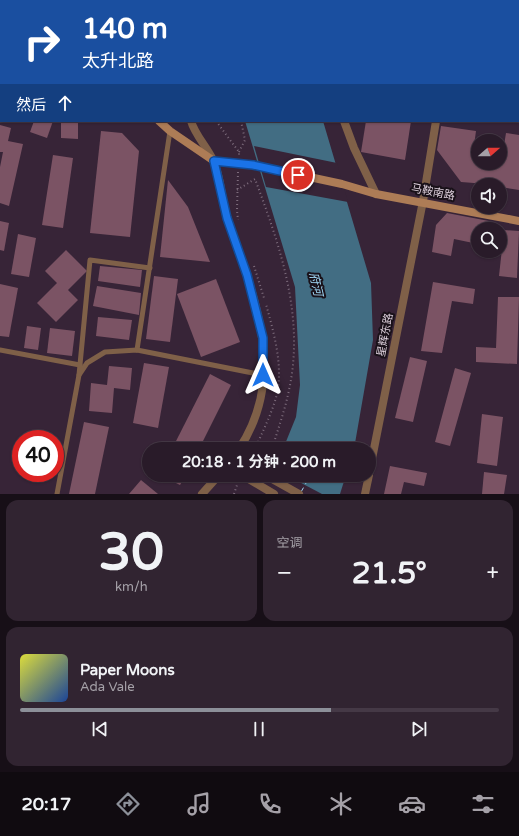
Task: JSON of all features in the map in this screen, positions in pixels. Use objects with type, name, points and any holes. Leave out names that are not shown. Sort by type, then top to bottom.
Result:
[{"type":"main road","points":[[160,122],[170,131],[214,161]]},
{"type":"main road","name":"马鞍南路","points":[[214,161],[253,165],[342,184],[376,194],[423,201],[519,221]]},
{"type":"street","points":[[192,122],[214,161],[227,218],[245,269],[263,338],[263,391],[251,432],[244,442]]},
{"type":"street","points":[[344,122],[354,148],[376,194]]},
{"type":"street","name":"星辉东路","points":[[375,442],[423,201],[436,122]]},
{"type":"street","points":[[202,494],[213,482]]},
{"type":"street","points":[[252,482],[274,494]]},
{"type":"street","points":[[278,482],[299,494]]},
{"type":"street","name":"星辉东路","points":[[365,494],[367,482]]},
{"type":"lane","points":[[137,350],[170,131]]},
{"type":"lane","points":[[57,494],[79,375],[90,260],[150,268]]},
{"type":"lane","points":[[0,350],[80,365]]},
{"type":"lane","points":[[79,375],[87,363],[105,352],[137,350],[263,375]]},
{"type":"path","points":[[239,152],[246,140],[241,122]]},
{"type":"path","points":[[237,190],[255,179],[267,210],[288,280],[293,306],[294,339],[289,389],[274,442]]},
{"type":"path","points":[[234,494],[238,482]]},
{"type":"water","name":"府河","points":[[245,122],[323,122],[371,283],[373,340],[355,442],[286,442],[296,417],[300,385],[295,287]]},
{"type":"water","points":[[270,482],[344,482],[340,494],[266,494]]},
{"type":"pier","points":[[254,146],[337,163],[348,202],[266,187]]},
{"type":"pier","points":[[268,482],[299,482],[322,494],[264,494]]},
{"type":"building","points":[[34,122],[53,122],[47,138],[30,132]]},
{"type":"building","points":[[61,122],[78,122],[78,139],[61,138]]},
{"type":"building","points":[[366,122],[411,122],[405,160],[361,152]]},
{"type":"building","points":[[0,125],[11,128],[8,141],[23,144],[9,206],[0,203],[0,167],[3,152],[0,152]]},
{"type":"building","points":[[441,126],[476,131],[476,134],[471,134],[471,170],[507,170],[506,133],[519,135],[519,190],[507,188],[507,178],[471,178],[471,183],[461,182],[437,150]]},
{"type":"building","points":[[101,131],[122,133],[139,151],[130,237],[90,233]]},
{"type":"building","points":[[53,155],[73,158],[63,228],[42,225]]},
{"type":"building","points":[[168,180],[188,207],[210,262],[160,257]]},
{"type":"building","points":[[447,213],[489,221],[471,222],[471,243],[454,239],[451,256],[432,252],[436,225]]},
{"type":"building","points":[[0,221],[9,223],[4,251],[0,250]]},
{"type":"building","points":[[507,230],[519,231],[517,278],[499,276],[501,258],[507,258]]},
{"type":"building","points":[[18,234],[36,238],[29,277],[11,274]]},
{"type":"building","points":[[66,250],[87,271],[68,290],[78,300],[56,322],[37,303],[57,283],[45,271]]},
{"type":"building","points":[[100,266],[142,270],[140,287],[98,281]]},
{"type":"building","points":[[154,276],[178,279],[170,342],[146,339]]},
{"type":"building","points":[[216,279],[240,342],[201,357],[177,294]]},
{"type":"building","points":[[433,282],[475,289],[473,304],[452,301],[442,353],[421,351]]},
{"type":"building","points":[[0,284],[18,288],[9,337],[0,336]]},
{"type":"building","points":[[97,286],[141,293],[139,315],[93,306]]},
{"type":"building","points":[[498,297],[519,297],[517,364],[476,362],[476,347],[496,348]]},
{"type":"building","points":[[98,317],[132,320],[129,340],[96,336]]},
{"type":"building","points":[[27,326],[41,328],[38,350],[24,348]]},
{"type":"building","points":[[50,328],[75,331],[72,356],[47,353]]},
{"type":"building","points":[[410,357],[427,361],[413,422],[395,418]]},
{"type":"building","points":[[144,363],[169,367],[158,428],[133,423]]},
{"type":"building","points":[[109,366],[132,368],[130,390],[114,388],[112,413],[89,411],[91,383],[107,385]]},
{"type":"building","points":[[455,368],[471,373],[450,446],[435,442]]},
{"type":"building","points":[[210,374],[231,385],[202,442],[176,442]]},
{"type":"building","points":[[482,414],[503,417],[497,466],[477,463]]},
{"type":"building","points":[[84,422],[109,427],[95,494],[69,494]]},
{"type":"building","points":[[390,466],[427,473],[424,486],[404,482],[401,494],[384,494]]},
{"type":"building","points":[[484,472],[507,475],[504,494],[482,494]]},
{"type":"building","points":[[141,480],[158,494],[129,494]]},
{"type":"building","points":[[174,482],[182,482],[180,485]]},
{"type":"ferry route","points":[[301,492],[307,482]]},
{"type":"route","points":[[263,375],[263,338],[247,275],[227,218],[214,161],[253,165],[298,175]]}]
